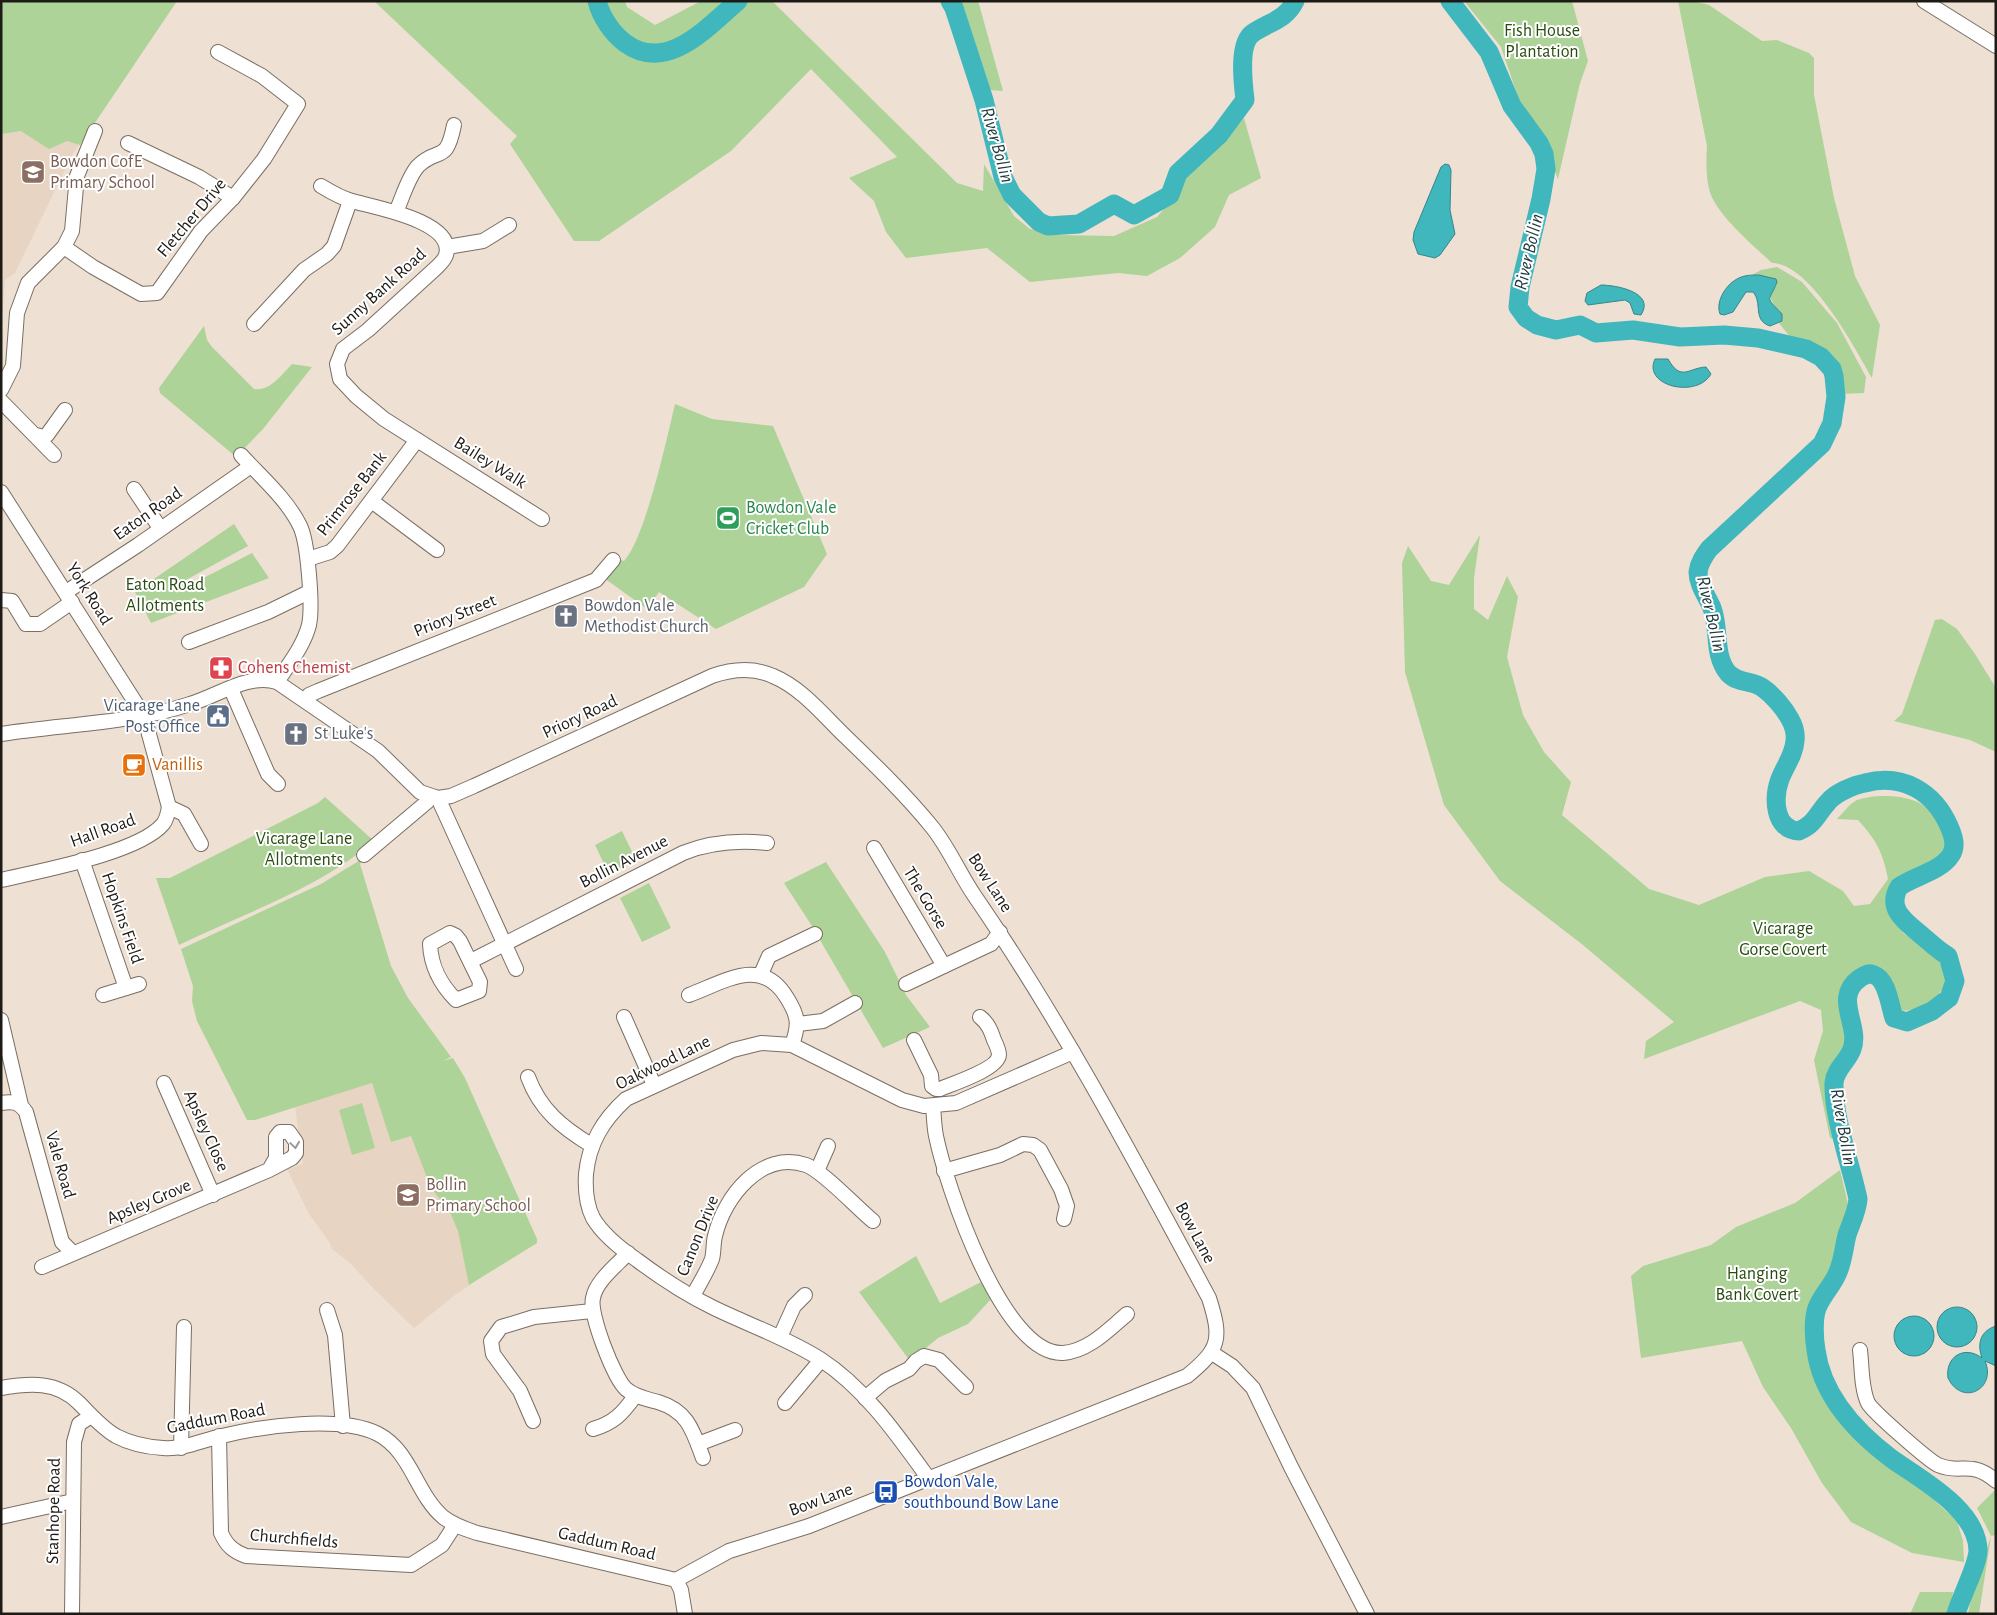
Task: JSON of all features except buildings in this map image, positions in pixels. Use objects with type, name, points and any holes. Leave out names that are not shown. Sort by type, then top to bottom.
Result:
[{"type":"street","points":[[1924,1],[1996,46]]},
{"type":"street","name":"Fletcher Drive","points":[[64,247],[93,267],[141,294],[157,293],[201,231],[233,198],[264,160],[298,104],[262,76],[218,52]]},
{"type":"street","points":[[396,212],[418,166],[445,151],[450,144],[454,125]]},
{"type":"street","points":[[1,390],[12,366],[17,313],[28,283],[64,247],[72,231],[75,218],[74,194],[77,176],[95,131]]},
{"type":"street","points":[[128,143],[199,177],[233,198]]},
{"type":"street","name":"Sunny Bank Road","points":[[321,186],[350,201],[396,212],[427,225],[437,232],[447,247],[446,256],[437,267],[368,330],[343,349],[338,358],[340,380],[345,386],[384,419],[417,440]]},
{"type":"street","points":[[254,324],[304,270],[327,254],[334,246],[350,201]]},
{"type":"street","points":[[447,247],[483,241],[509,225]]},
{"type":"street","points":[[1,401],[18,421],[54,455]]},
{"type":"street","points":[[36,436],[44,437],[48,435],[65,410]]},
{"type":"street","name":"Primrose Bank","points":[[308,559],[330,552],[337,546],[373,502],[417,440]]},
{"type":"street","name":"Bailey Walk","points":[[417,440],[542,519]]},
{"type":"street","name":"Eaton Road","points":[[1,600],[12,601],[26,624],[40,624],[69,597],[246,460],[289,508],[300,525],[306,541],[308,559]]},
{"type":"street","points":[[134,489],[160,528]]},
{"type":"street","name":"York Road","points":[[1,492],[144,716]]},
{"type":"street","points":[[373,502],[437,550]]},
{"type":"street","points":[[277,682],[294,657],[309,625],[308,559]]},
{"type":"street","name":"Priory Street","points":[[306,700],[309,695],[596,580],[613,560]]},
{"type":"street","points":[[189,642],[268,612],[309,592]]},
{"type":"street","name":"Priory Road","points":[[434,797],[451,796],[712,676],[737,669]]},
{"type":"street","name":"Bow Lane","points":[[676,1580],[729,1551],[809,1526],[1187,1376],[1212,1353],[1216,1338],[1216,1320],[1209,1298],[1122,1137],[1035,987],[934,830],[874,764],[798,691],[772,675],[754,670],[737,669]]},
{"type":"street","points":[[1,734],[144,716],[190,704],[258,679],[277,682],[378,751],[401,776],[434,797],[516,969]]},
{"type":"street","points":[[231,689],[268,774],[278,784]]},
{"type":"street","points":[[144,716],[169,807],[184,814],[201,844]]},
{"type":"street","points":[[364,855],[434,797]]},
{"type":"street","name":"Hall Road","points":[[1,880],[122,848],[154,832],[166,820],[169,807]]},
{"type":"street","name":"Bollin Avenue","points":[[471,961],[698,847],[739,842],[767,843]]},
{"type":"street","name":"The Gorse","points":[[874,848],[944,966]]},
{"type":"street","name":"Hopkins Field","points":[[82,860],[132,986],[103,995]]},
{"type":"street","points":[[906,984],[991,944],[1000,932]]},
{"type":"street","points":[[450,933],[456,936],[471,961],[480,982],[479,991],[464,999],[456,1000],[447,991],[434,969],[430,944],[450,933]]},
{"type":"street","points":[[761,974],[769,956],[815,934]]},
{"type":"street","points":[[689,995],[736,978],[761,974],[779,984],[792,1006],[798,1024],[792,1045]]},
{"type":"street","points":[[798,1024],[823,1021],[855,1003]]},
{"type":"street","points":[[624,1018],[654,1085]]},
{"type":"street","points":[[914,1040],[931,1075],[932,1086],[936,1090],[977,1074],[997,1062],[999,1054],[987,1022],[980,1018]]},
{"type":"street","name":"Vale Road","points":[[1,1020],[21,1105],[26,1112],[62,1242],[73,1253]]},
{"type":"street","name":"Oakwood Lane","points":[[930,1479],[865,1398],[821,1360],[780,1337],[693,1296],[628,1254],[604,1232],[594,1219],[587,1204],[585,1186],[591,1146],[600,1128],[626,1099],[746,1046],[775,1042],[792,1045],[902,1100],[933,1106],[956,1103],[1073,1052]]},
{"type":"street","points":[[977,1074],[985,1091]]},
{"type":"street","points":[[528,1077],[544,1108],[563,1128],[591,1146]]},
{"type":"street","name":"Apsley Close","points":[[164,1083],[213,1195]]},
{"type":"street","points":[[1,1103],[11,1101],[21,1105]]},
{"type":"street","points":[[933,1106],[935,1134],[944,1171],[974,1251],[995,1290],[1018,1326],[1030,1339],[1042,1348],[1053,1352],[1078,1350],[1091,1344],[1127,1314]]},
{"type":"street","points":[[944,1171],[1000,1156],[1022,1144],[1033,1145],[1040,1150],[1061,1189],[1067,1206],[1064,1219]]},
{"type":"street","points":[[817,1171],[828,1146]]},
{"type":"street","name":"Canon Drive","points":[[693,1296],[712,1258],[715,1235],[723,1215],[748,1178],[760,1170],[782,1161],[806,1165],[817,1171],[873,1221]]},
{"type":"street","name":"Apsley Grove","points":[[42,1267],[269,1170]]},
{"type":"street","points":[[628,1254],[599,1285],[593,1297],[592,1310],[617,1377],[625,1388],[635,1396],[664,1404],[685,1417],[701,1451],[735,1430]]},
{"type":"street","points":[[780,1337],[794,1306],[805,1295]]},
{"type":"street","points":[[327,1310],[335,1335],[343,1426]]},
{"type":"street","points":[[533,1421],[520,1391],[493,1354],[491,1341],[502,1327],[508,1325],[534,1318],[592,1310]]},
{"type":"street","points":[[182,1448],[184,1327]]},
{"type":"street","points":[[1860,1350],[1864,1388],[1869,1404],[1879,1415],[1938,1465],[1977,1468],[1996,1481]]},
{"type":"street","points":[[1212,1353],[1232,1366],[1253,1388],[1291,1467],[1367,1614]]},
{"type":"street","points":[[865,1398],[885,1381],[909,1369],[924,1356],[939,1360],[966,1387]]},
{"type":"street","points":[[785,1403],[821,1360]]},
{"type":"street","name":"Gaddum Road","points":[[1,1388],[38,1384],[64,1391],[114,1435],[128,1441],[164,1449],[182,1448],[219,1436],[254,1428],[290,1424],[343,1426],[377,1434],[395,1447],[432,1505],[442,1516],[455,1525],[477,1533],[676,1580]]},
{"type":"street","points":[[593,1429],[608,1425],[622,1415],[635,1396]]},
{"type":"street","name":"Stanhope Road","points":[[72,1614],[74,1442],[79,1424],[91,1416]]},
{"type":"street","name":"Churchfields","points":[[219,1436],[221,1533],[226,1544],[235,1552],[246,1556],[411,1565],[442,1545],[455,1525]]},
{"type":"street","points":[[1,1516],[73,1501]]},
{"type":"street","points":[[676,1580],[681,1590],[685,1614]]},
{"type":"shaded area","name":"Bowdon CofE Primary School","points":[[1,1],[177,1],[72,155],[15,273],[5,280],[1,331]]},
{"type":"shaded area","name":"Bollin Primary School","points":[[453,1058],[468,1086],[537,1243],[499,1265],[455,1295],[414,1328],[351,1264],[331,1248],[330,1243],[309,1214],[287,1169],[303,1164],[295,1107]]},
{"type":"green space","name":"Bowdon CofE Primary School","points":[[1,1],[177,1],[80,145],[67,141],[49,149],[21,131],[1,134]]},
{"type":"green space","points":[[374,1],[625,1],[627,7],[655,25],[701,1],[772,1],[957,183],[983,191],[984,164],[1014,216],[1030,229],[1057,235],[1114,236],[1157,217],[1175,196],[1182,174],[1206,159],[1244,118],[1261,178],[1229,195],[1215,227],[1180,258],[1147,276],[1118,273],[1030,282],[987,248],[906,258],[886,232],[874,201],[849,178],[897,157],[811,69],[731,151],[599,241],[574,241],[510,144],[517,136]]},
{"type":"green space","points":[[956,1],[977,1],[979,4],[1003,91],[990,90],[966,16]]},
{"type":"green space","name":"Fish House Plantation","points":[[1464,1],[1572,1],[1588,61],[1580,83],[1558,179],[1535,123],[1519,100],[1501,47]]},
{"type":"green space","points":[[1678,1],[1693,1],[1709,5],[1762,41],[1777,40],[1809,53],[1814,58],[1814,95],[1834,198],[1855,276],[1880,325],[1872,378],[1843,328],[1816,291],[1787,267],[1772,263],[1736,229],[1713,199],[1707,178],[1707,146]]},
{"type":"green space","points":[[1777,267],[1802,282],[1837,323],[1866,377],[1864,393],[1838,394],[1836,367],[1822,351],[1791,338],[1779,323],[1782,321],[1769,295],[1776,279],[1752,275],[1761,270]]},
{"type":"green space","points":[[204,326],[207,340],[212,347],[254,389],[265,388],[271,385],[292,364],[312,367],[263,429],[236,457],[160,393],[159,388]]},
{"type":"green space","name":"Bowdon Vale Cricket Club","points":[[675,404],[712,419],[773,426],[827,554],[804,587],[716,629],[659,592],[647,609],[604,578],[621,560],[624,561],[640,532],[667,440]]},
{"type":"green space","name":"Eaton Road Allotments","points":[[234,524],[248,546],[184,581],[186,587],[252,553],[269,578],[151,623],[135,592]]},
{"type":"green space","name":"Vicarage Gorse Covert","points":[[1480,535],[1474,578],[1474,609],[1488,620],[1507,576],[1518,597],[1507,657],[1523,715],[1544,752],[1571,782],[1562,815],[1649,889],[1699,905],[1765,877],[1809,871],[1843,891],[1854,906],[1870,904],[1888,879],[1884,861],[1874,840],[1858,820],[1837,819],[1854,801],[1875,796],[1896,796],[1924,805],[1937,820],[1950,849],[1935,863],[1901,883],[1889,901],[1903,933],[1944,959],[1950,978],[1935,998],[1917,1009],[1899,1011],[1871,969],[1856,972],[1842,992],[1844,1022],[1850,1038],[1835,1063],[1830,1081],[1839,1141],[1830,1138],[1814,1060],[1823,1031],[1821,1010],[1800,1001],[1644,1059],[1646,1041],[1674,1022],[1583,945],[1500,881],[1444,805],[1405,672],[1402,563],[1408,546],[1431,581],[1449,585]]},
{"type":"green space","points":[[1942,619],[1957,629],[1996,688],[1996,752],[1970,740],[1894,721],[1902,714],[1935,620]]},
{"type":"green space","name":"Vicarage Lane Allotments","points":[[325,797],[374,841],[352,858],[305,887],[179,945],[156,878],[170,878],[318,803]]},
{"type":"green space","points":[[622,831],[636,860],[609,874],[595,845]]},
{"type":"green space","points":[[362,859],[360,864],[391,966],[408,998],[451,1057],[443,1061],[453,1058],[465,1078],[537,1239],[537,1243],[469,1285],[458,1231],[449,1210],[434,1192],[411,1136],[391,1142],[372,1083],[255,1120],[247,1120],[197,1021],[192,1001],[193,986],[181,949],[321,884]]},
{"type":"green space","points":[[826,862],[885,952],[906,995],[930,1027],[883,1048],[810,923],[784,883]]},
{"type":"green space","points":[[649,883],[671,928],[642,942],[620,898]]},
{"type":"green space","points":[[362,1103],[375,1148],[352,1155],[339,1110]]},
{"type":"green space","name":"Hanging Bank Covert","points":[[1840,1170],[1848,1204],[1833,1266],[1812,1303],[1807,1329],[1809,1355],[1817,1382],[1833,1408],[1877,1454],[1921,1488],[1957,1521],[1963,1541],[1964,1562],[1912,1553],[1851,1522],[1822,1483],[1791,1428],[1763,1387],[1742,1341],[1641,1358],[1631,1276],[1643,1266],[1711,1245],[1736,1227],[1795,1203]]},
{"type":"green space","points":[[916,1256],[940,1303],[983,1281],[992,1298],[968,1324],[938,1338],[910,1361],[859,1292]]},
{"type":"green space","points":[[1996,1489],[1996,1535],[1991,1536],[1977,1508]]},
{"type":"green space","points":[[1991,1536],[1979,1614],[1968,1614],[1971,1598]]},
{"type":"green space","points":[[1920,1592],[1953,1592],[1949,1614],[1910,1614]]},
{"type":"water","points":[[1445,164],[1449,165],[1451,170],[1450,210],[1455,234],[1440,255],[1435,258],[1418,254],[1413,240],[1414,232],[1441,167]]},
{"type":"water","points":[[1759,275],[1776,279],[1777,282],[1770,296],[1770,301],[1782,314],[1782,321],[1770,326],[1761,320],[1756,296],[1753,292],[1746,292],[1733,312],[1724,315],[1720,314],[1719,304],[1721,298],[1730,284],[1744,276]]},
{"type":"water","points":[[1601,285],[1624,288],[1639,295],[1644,307],[1641,315],[1634,314],[1630,303],[1625,300],[1588,305],[1585,301],[1587,293]]},
{"type":"water","points":[[1655,359],[1668,359],[1681,372],[1706,367],[1711,374],[1704,382],[1695,386],[1673,386],[1663,382],[1656,376],[1653,368]]},
{"type":"water","points":[[1961,1307],[1968,1310],[1974,1316],[1977,1327],[1976,1335],[1968,1344],[1961,1347],[1953,1347],[1946,1344],[1938,1335],[1937,1323],[1940,1316],[1949,1308]]},
{"type":"water","points":[[1918,1316],[1925,1319],[1931,1325],[1934,1336],[1933,1344],[1925,1353],[1918,1356],[1910,1356],[1903,1353],[1895,1344],[1894,1332],[1897,1325],[1906,1317]]},
{"type":"water","points":[[1996,1326],[1996,1366],[1985,1361],[1986,1380],[1982,1386],[1976,1391],[1969,1393],[1961,1392],[1954,1387],[1948,1378],[1950,1364],[1953,1359],[1963,1353],[1976,1354],[1982,1358],[1981,1339],[1986,1331]]},
{"type":"waterway","name":"River Bollin","points":[[597,1],[604,19],[620,39],[641,51],[656,53],[671,50],[686,43],[700,34],[738,1]]},
{"type":"waterway","name":"River Bollin","points":[[950,1],[954,8],[984,100],[1003,177],[1012,195],[1039,222],[1048,226],[1079,224],[1114,204],[1134,215],[1170,195],[1178,173],[1219,135],[1245,100],[1243,54],[1248,38],[1253,33],[1282,17],[1295,1]]},
{"type":"waterway","name":"River Bollin","points":[[1450,1],[1489,52],[1512,106],[1539,143],[1544,154],[1546,169],[1541,199],[1520,287],[1518,307],[1526,318],[1537,325],[1556,330],[1580,325],[1596,333],[1633,330],[1680,337],[1724,335],[1758,338],[1806,349],[1821,357],[1832,369],[1836,397],[1832,423],[1822,444],[1709,549],[1699,566],[1698,577],[1712,608],[1716,624],[1718,650],[1723,666],[1736,679],[1754,684],[1767,691],[1785,710],[1794,727],[1794,746],[1780,779],[1776,795],[1778,812],[1784,825],[1799,831],[1812,822],[1828,802],[1840,793],[1865,783],[1892,781],[1904,783],[1926,795],[1943,814],[1953,837],[1953,852],[1946,861],[1934,870],[1899,887],[1895,902],[1896,908],[1904,920],[1937,949],[1948,956],[1955,981],[1949,998],[1932,1011],[1907,1022],[1894,1018],[1885,987],[1872,974],[1860,978],[1852,986],[1848,994],[1854,1040],[1852,1049],[1835,1078],[1834,1096],[1839,1126],[1858,1199],[1847,1235],[1840,1268],[1817,1308],[1814,1329],[1815,1345],[1825,1383],[1843,1412],[1866,1437],[1892,1459],[1931,1486],[1958,1508],[1968,1521],[1975,1535],[1978,1550],[1977,1556],[1956,1614]]},
{"type":"place","name":"Bowdon CofE Primary School","points":[[33,172]]},
{"type":"place","name":"Bowdon Vale Cricket Club","points":[[728,518]]},
{"type":"place","name":"Bowdon Vale Methodist Church","points":[[566,616]]},
{"type":"place","name":"Cohens Chemist","points":[[221,668]]},
{"type":"place","name":"Vicarage Lane Post Office","points":[[218,716]]},
{"type":"place","name":"St Luke's","points":[[296,734]]},
{"type":"place","name":"Vanillis","points":[[134,765]]},
{"type":"place","name":"Bollin Primary School","points":[[408,1195]]},
{"type":"place","name":"Bowdon Vale, southbound Bow Lane","points":[[886,1492]]}]
